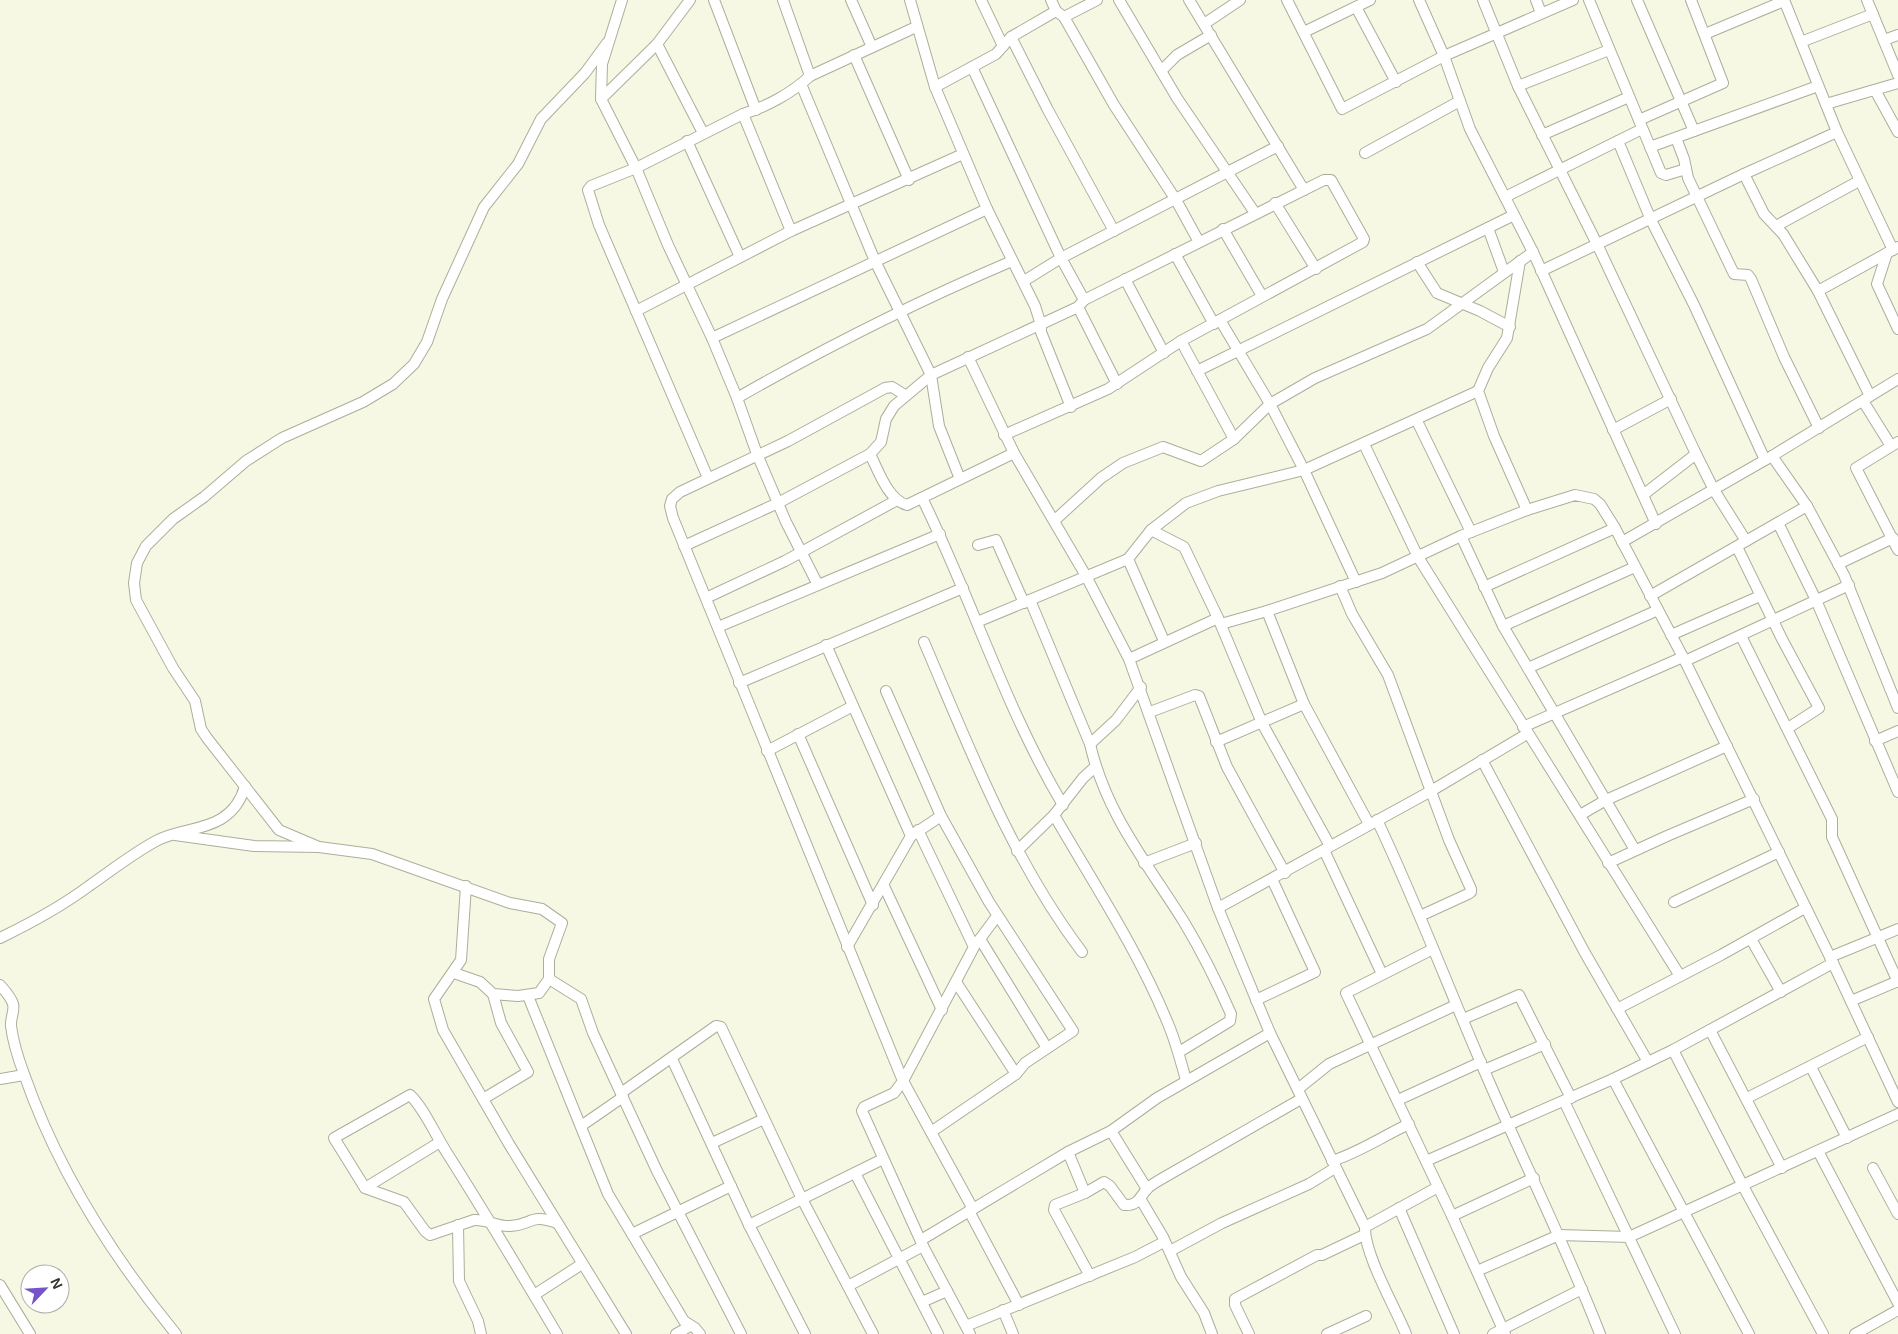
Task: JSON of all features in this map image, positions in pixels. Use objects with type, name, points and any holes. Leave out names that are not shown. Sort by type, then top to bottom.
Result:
[{"type":"street","points":[[622,0],[602,64],[601,100],[636,168],[688,284],[737,398],[757,454],[778,503],[818,585]]},
{"type":"street","points":[[601,100],[657,44],[690,0]]},
{"type":"street","points":[[714,0],[756,110]]},
{"type":"street","points":[[783,0],[810,76]]},
{"type":"street","points":[[851,0],[872,47]]},
{"type":"street","points":[[910,0],[916,27],[935,87],[987,209],[1012,261],[1024,281],[1041,325],[1043,339],[1071,407]]},
{"type":"street","points":[[981,0],[1003,46]]},
{"type":"street","points":[[1051,0],[1114,105],[1176,200],[1199,242]]},
{"type":"street","points":[[935,87],[996,54],[1011,37],[1060,14],[1097,0]]},
{"type":"street","points":[[1118,0],[1161,71],[1255,213]]},
{"type":"street","points":[[1189,0],[1304,190]]},
{"type":"street","points":[[1204,24],[1240,0]]},
{"type":"street","points":[[1287,0],[1342,109],[1444,56],[1573,0]]},
{"type":"street","points":[[1304,32],[1370,0]]},
{"type":"street","points":[[1419,0],[1444,56],[1458,102],[1470,129],[1533,252],[1656,524]]},
{"type":"street","points":[[1483,0],[1518,86],[1598,246],[1696,454],[1714,490],[1746,541]]},
{"type":"street","points":[[1536,0],[1541,13]]},
{"type":"street","points":[[1589,0],[1663,175],[1686,168]]},
{"type":"street","points":[[1637,0],[1694,131]]},
{"type":"street","points":[[1505,196],[1618,141],[1641,125],[1682,102],[1723,83],[1691,0]]},
{"type":"street","points":[[1867,0],[1898,75]]},
{"type":"street","points":[[1705,34],[1784,1],[1836,132],[1893,250]]},
{"type":"street","points":[[1356,7],[1396,82]]},
{"type":"street","points":[[1801,42],[1873,14]]},
{"type":"street","points":[[708,478],[599,225],[588,194],[591,186],[636,168],[703,133],[743,114],[756,110],[801,84],[810,76],[916,27]]},
{"type":"street","points":[[1161,71],[1177,55],[1211,35]]},
{"type":"street","points":[[1884,40],[1898,35]]},
{"type":"street","points":[[1011,37],[1048,110],[1114,231]]},
{"type":"street","points":[[319,847],[280,830],[207,738],[201,728],[195,701],[150,628],[136,600],[134,583],[137,563],[146,546],[174,519],[204,497],[246,461],[282,438],[363,402],[393,384],[414,364],[427,342],[442,299],[484,207],[518,164],[541,119],[585,73],[607,43]]},
{"type":"street","points":[[657,44],[703,133]]},
{"type":"street","points":[[1518,86],[1609,50]]},
{"type":"street","points":[[854,55],[909,180]]},
{"type":"street","points":[[972,67],[1117,384]]},
{"type":"street","points":[[1826,104],[1898,83]]},
{"type":"street","points":[[801,84],[875,260],[931,375],[939,426],[960,478]]},
{"type":"street","points":[[1650,147],[1818,86]]},
{"type":"street","points":[[1875,90],[1898,132]]},
{"type":"street","points":[[1542,135],[1629,97]]},
{"type":"street","points":[[1365,152],[1458,102]]},
{"type":"street","points":[[743,114],[791,231]]},
{"type":"street","points":[[1541,271],[1598,246],[1744,174],[1836,132]]},
{"type":"street","points":[[1676,138],[1688,178],[1734,274],[1748,275],[1751,278],[1784,356],[1819,428]]},
{"type":"street","points":[[688,141],[740,257]]},
{"type":"street","points":[[1618,141],[1651,220],[1769,458],[1807,506],[1849,585],[1898,708]]},
{"type":"street","points":[[1024,281],[1061,258],[1278,146]]},
{"type":"street","points":[[636,311],[791,231],[851,206],[963,154]]},
{"type":"street","points":[[1744,174],[1760,209],[1776,226],[1818,291],[1866,399],[1895,444],[1856,468],[1898,550]]},
{"type":"street","points":[[684,546],[778,503],[870,454],[881,442],[889,413],[905,395],[931,375],[1041,325],[1125,279],[1255,213],[1324,180],[1331,180],[1364,241],[1316,269],[1262,296],[1181,341],[1117,384],[1071,407],[1004,435]]},
{"type":"street","points":[[1776,226],[1859,181]]},
{"type":"street","points":[[1275,204],[1316,269]]},
{"type":"street","points":[[712,338],[987,209]]},
{"type":"street","points":[[1197,371],[1236,350],[1514,215]]},
{"type":"street","points":[[1488,228],[1504,272]]},
{"type":"street","points":[[1224,230],[1262,296]]},
{"type":"street","points":[[1818,291],[1893,250]]},
{"type":"street","points":[[1893,250],[1877,284],[1898,329]]},
{"type":"street","points":[[1054,520],[1101,478],[1123,463],[1162,447],[1201,461],[1234,438],[1270,404],[1315,378],[1427,329],[1533,252]]},
{"type":"street","points":[[1175,254],[1270,404],[1304,470],[1356,582]]},
{"type":"street","points":[[737,398],[792,367],[901,311],[1012,261]]},
{"type":"street","points":[[977,622],[1128,559],[1151,530],[1186,503],[1218,491],[1304,470],[1417,421],[1478,391],[1510,327],[1520,261]]},
{"type":"street","points":[[1417,262],[1437,293],[1463,303],[1510,327]]},
{"type":"street","points":[[1125,279],[1164,353]]},
{"type":"street","points":[[1181,341],[1234,438]]},
{"type":"street","points":[[968,357],[1004,435],[1086,576],[1130,659],[1218,908],[1270,1033],[1364,1231],[1406,1334]]},
{"type":"street","points":[[1622,542],[1769,458],[1898,378]]},
{"type":"street","points":[[905,395],[892,387],[885,388],[802,434],[708,478],[672,499],[670,506],[672,518],[903,1081],[1019,1305]]},
{"type":"street","points":[[1478,391],[1494,436],[1527,510]]},
{"type":"street","points":[[1613,430],[1671,399]]},
{"type":"street","points":[[1417,421],[1471,532]]},
{"type":"street","points":[[1364,444],[1418,557],[1525,731],[1580,815],[1608,863],[1680,976]]},
{"type":"street","points":[[870,454],[897,500],[907,506],[960,478],[1014,453]]},
{"type":"street","points":[[1643,495],[1696,454]]},
{"type":"street","points":[[1130,659],[1164,641],[1219,621],[1266,612],[1356,582],[1418,557],[1461,536],[1527,510],[1575,495],[1594,499],[1600,504],[1615,528],[1684,659],[1868,1037],[1896,1090],[1898,1102]]},
{"type":"street","points":[[922,498],[940,534],[1024,733],[1063,805]]},
{"type":"street","points":[[706,598],[802,553],[897,500]]},
{"type":"street","points":[[1650,596],[1807,506]]},
{"type":"street","points":[[1778,523],[1816,600],[1898,792]]},
{"type":"street","points":[[1484,588],[1615,528]]},
{"type":"street","points":[[1151,530],[1184,547],[1219,621],[1262,723],[1327,848],[1382,974]]},
{"type":"street","points":[[718,627],[940,534]]},
{"type":"street","points":[[1461,536],[1503,626],[1635,850]]},
{"type":"street","points":[[1838,564],[1893,538]]},
{"type":"street","points":[[978,545],[996,540],[1027,601],[1090,744],[1095,767],[1113,811],[1197,945],[1216,980],[1231,1018],[1230,1021],[1179,1052]]},
{"type":"street","points":[[1737,547],[1819,710],[1788,728]]},
{"type":"street","points":[[1128,559],[1164,641]]},
{"type":"street","points":[[1503,626],[1635,567]]},
{"type":"street","points":[[1218,908],[1285,873],[1430,791],[1482,760],[1555,712],[1741,636],[1849,585]]},
{"type":"street","points":[[1340,586],[1357,623],[1388,675],[1418,751],[1430,791],[1471,892],[1420,916]]},
{"type":"street","points":[[739,683],[963,588]]},
{"type":"street","points":[[1671,635],[1760,596]]},
{"type":"street","points":[[1528,668],[1658,610]]},
{"type":"street","points":[[1266,612],[1304,704],[1373,822],[1420,916],[1482,1066],[1534,1178],[1600,1334]]},
{"type":"street","points":[[1741,636],[1832,819],[1832,837],[1898,982],[1851,1002]]},
{"type":"street","points":[[924,642],[994,806],[1017,851],[1056,917],[1082,952]]},
{"type":"street","points":[[826,645],[853,706],[915,833],[977,943],[1047,1048]]},
{"type":"street","points":[[1090,744],[1116,720],[1141,687]]},
{"type":"street","points":[[886,691],[941,816],[997,916],[1072,1028],[1071,1033],[1025,1063],[1016,1074],[931,1132]]},
{"type":"street","points":[[1150,712],[1197,694],[1234,782],[1285,873]]},
{"type":"street","points":[[1216,742],[1304,704]]},
{"type":"street","points":[[767,750],[853,706]]},
{"type":"street","points":[[1875,740],[1898,731]]},
{"type":"street","points":[[798,734],[873,905]]},
{"type":"street","points":[[1580,815],[1606,800],[1727,746]]},
{"type":"street","points":[[1482,760],[1617,1009],[1648,1062]]},
{"type":"street","points":[[1017,851],[1054,815],[1083,778],[1095,767]]},
{"type":"street","points":[[0,938],[32,923],[89,887],[121,861],[158,840],[221,820],[234,809],[242,797],[245,786]]},
{"type":"street","points":[[1608,863],[1754,800]]},
{"type":"street","points":[[1054,815],[1127,940],[1159,1004],[1179,1052],[1186,1080]]},
{"type":"street","points":[[847,947],[915,833],[941,816]]},
{"type":"street","points":[[175,834],[254,846],[319,847],[372,854],[510,903],[542,909],[561,920],[562,926],[549,959],[549,979],[539,993],[528,996],[493,994]]},
{"type":"street","points":[[1144,863],[1196,844]]},
{"type":"street","points":[[1674,902],[1779,852]]},
{"type":"street","points":[[1256,1000],[1315,972],[1272,879]]},
{"type":"street","points":[[466,886],[462,956],[454,973],[434,1001],[443,1030],[482,1099],[626,1334]]},
{"type":"street","points":[[884,886],[942,1010]]},
{"type":"street","points":[[1617,1009],[1752,939],[1805,908]]},
{"type":"street","points":[[997,916],[977,943],[903,1081],[894,1093],[862,1109],[922,1243],[968,1330],[1003,1310],[1135,1258],[1164,1242]]},
{"type":"street","points":[[1426,1161],[1613,1079],[1673,1050],[1781,992],[1831,960],[1898,929]]},
{"type":"street","points":[[1752,939],[1781,992]]},
{"type":"street","points":[[1433,949],[1346,994],[1398,1100],[1504,1331]]},
{"type":"street","points":[[454,973],[480,982],[493,994],[501,1023],[528,1072],[482,1099]]},
{"type":"street","points":[[549,979],[581,999],[593,1033],[677,1212],[741,1334]]},
{"type":"street","points":[[956,982],[1016,1074]]},
{"type":"street","points":[[0,986],[9,996],[13,1006],[11,1024],[24,1075],[64,1168],[89,1213],[131,1276],[176,1334]]},
{"type":"street","points":[[1463,1019],[1520,994],[1545,1044],[1567,1099],[1675,1334]]},
{"type":"street","points":[[528,996],[608,1194],[684,1321],[700,1334]]},
{"type":"street","points":[[1090,1276],[1065,1233],[1053,1207],[1055,1204],[1085,1193],[1104,1182],[1110,1186],[1124,1205],[1131,1206],[1141,1200],[1147,1189],[1299,1094],[1329,1064],[1456,1005]]},
{"type":"street","points":[[581,1126],[716,1026],[721,1027],[802,1199],[873,1334]]},
{"type":"street","points":[[1710,1030],[1782,1168]]},
{"type":"street","points":[[848,1286],[899,1258],[971,1210],[1068,1152],[1112,1131],[1157,1098],[1186,1080],[1270,1033]]},
{"type":"street","points":[[1747,1098],[1868,1037]]},
{"type":"street","points":[[1398,1100],[1482,1066],[1545,1044]]},
{"type":"street","points":[[1673,1050],[1743,1186],[1823,1334]]},
{"type":"street","points":[[672,1059],[749,1225],[805,1334]]},
{"type":"street","points":[[1811,1067],[1847,1138]]},
{"type":"street","points":[[0,1078],[24,1075]]},
{"type":"street","points":[[1613,1079],[1749,1334]]},
{"type":"street","points":[[557,1222],[540,1217],[512,1226],[490,1222],[474,1220],[430,1234],[425,1231],[404,1202],[365,1188],[334,1142],[334,1138],[410,1095],[490,1222],[557,1334]]},
{"type":"street","points":[[1477,1271],[1559,1235],[1629,1237],[1898,1114]]},
{"type":"street","points":[[712,1143],[764,1119]]},
{"type":"street","points":[[1170,1251],[1222,1223],[1308,1184],[1334,1165],[1383,1136],[1409,1124]]},
{"type":"street","points":[[1112,1131],[1147,1189]]},
{"type":"street","points":[[365,1188],[440,1142]]},
{"type":"street","points":[[1068,1152],[1085,1193]]},
{"type":"street","points":[[1818,1152],[1898,1303]]},
{"type":"street","points":[[749,1225],[883,1159]]},
{"type":"street","points":[[1873,1168],[1898,1214]]},
{"type":"street","points":[[855,1173],[938,1334]]},
{"type":"street","points":[[1452,1216],[1534,1178]]},
{"type":"street","points":[[632,1234],[731,1186]]},
{"type":"street","points":[[1249,1334],[1235,1305],[1235,1299],[1317,1255],[1322,1255],[1399,1208],[1438,1187]]},
{"type":"street","points":[[1141,1200],[1170,1251],[1181,1277],[1204,1312],[1212,1334]]},
{"type":"street","points":[[1399,1208],[1454,1334]]},
{"type":"street","points":[[458,1226],[459,1281],[478,1321],[481,1334]]},
{"type":"street","points":[[534,1294],[582,1264]]},
{"type":"street","points":[[0,1285],[30,1334]]},
{"type":"street","points":[[1493,1334],[1504,1331],[1582,1289]]},
{"type":"street","points":[[922,1302],[947,1291]]},
{"type":"street","points":[[1003,1310],[1013,1334]]},
{"type":"street","points":[[1855,1334],[1873,1330],[1898,1310]]},
{"type":"street","points":[[1327,1334],[1366,1316]]},
{"type":"street","points":[[676,1334],[690,1326]]}]
